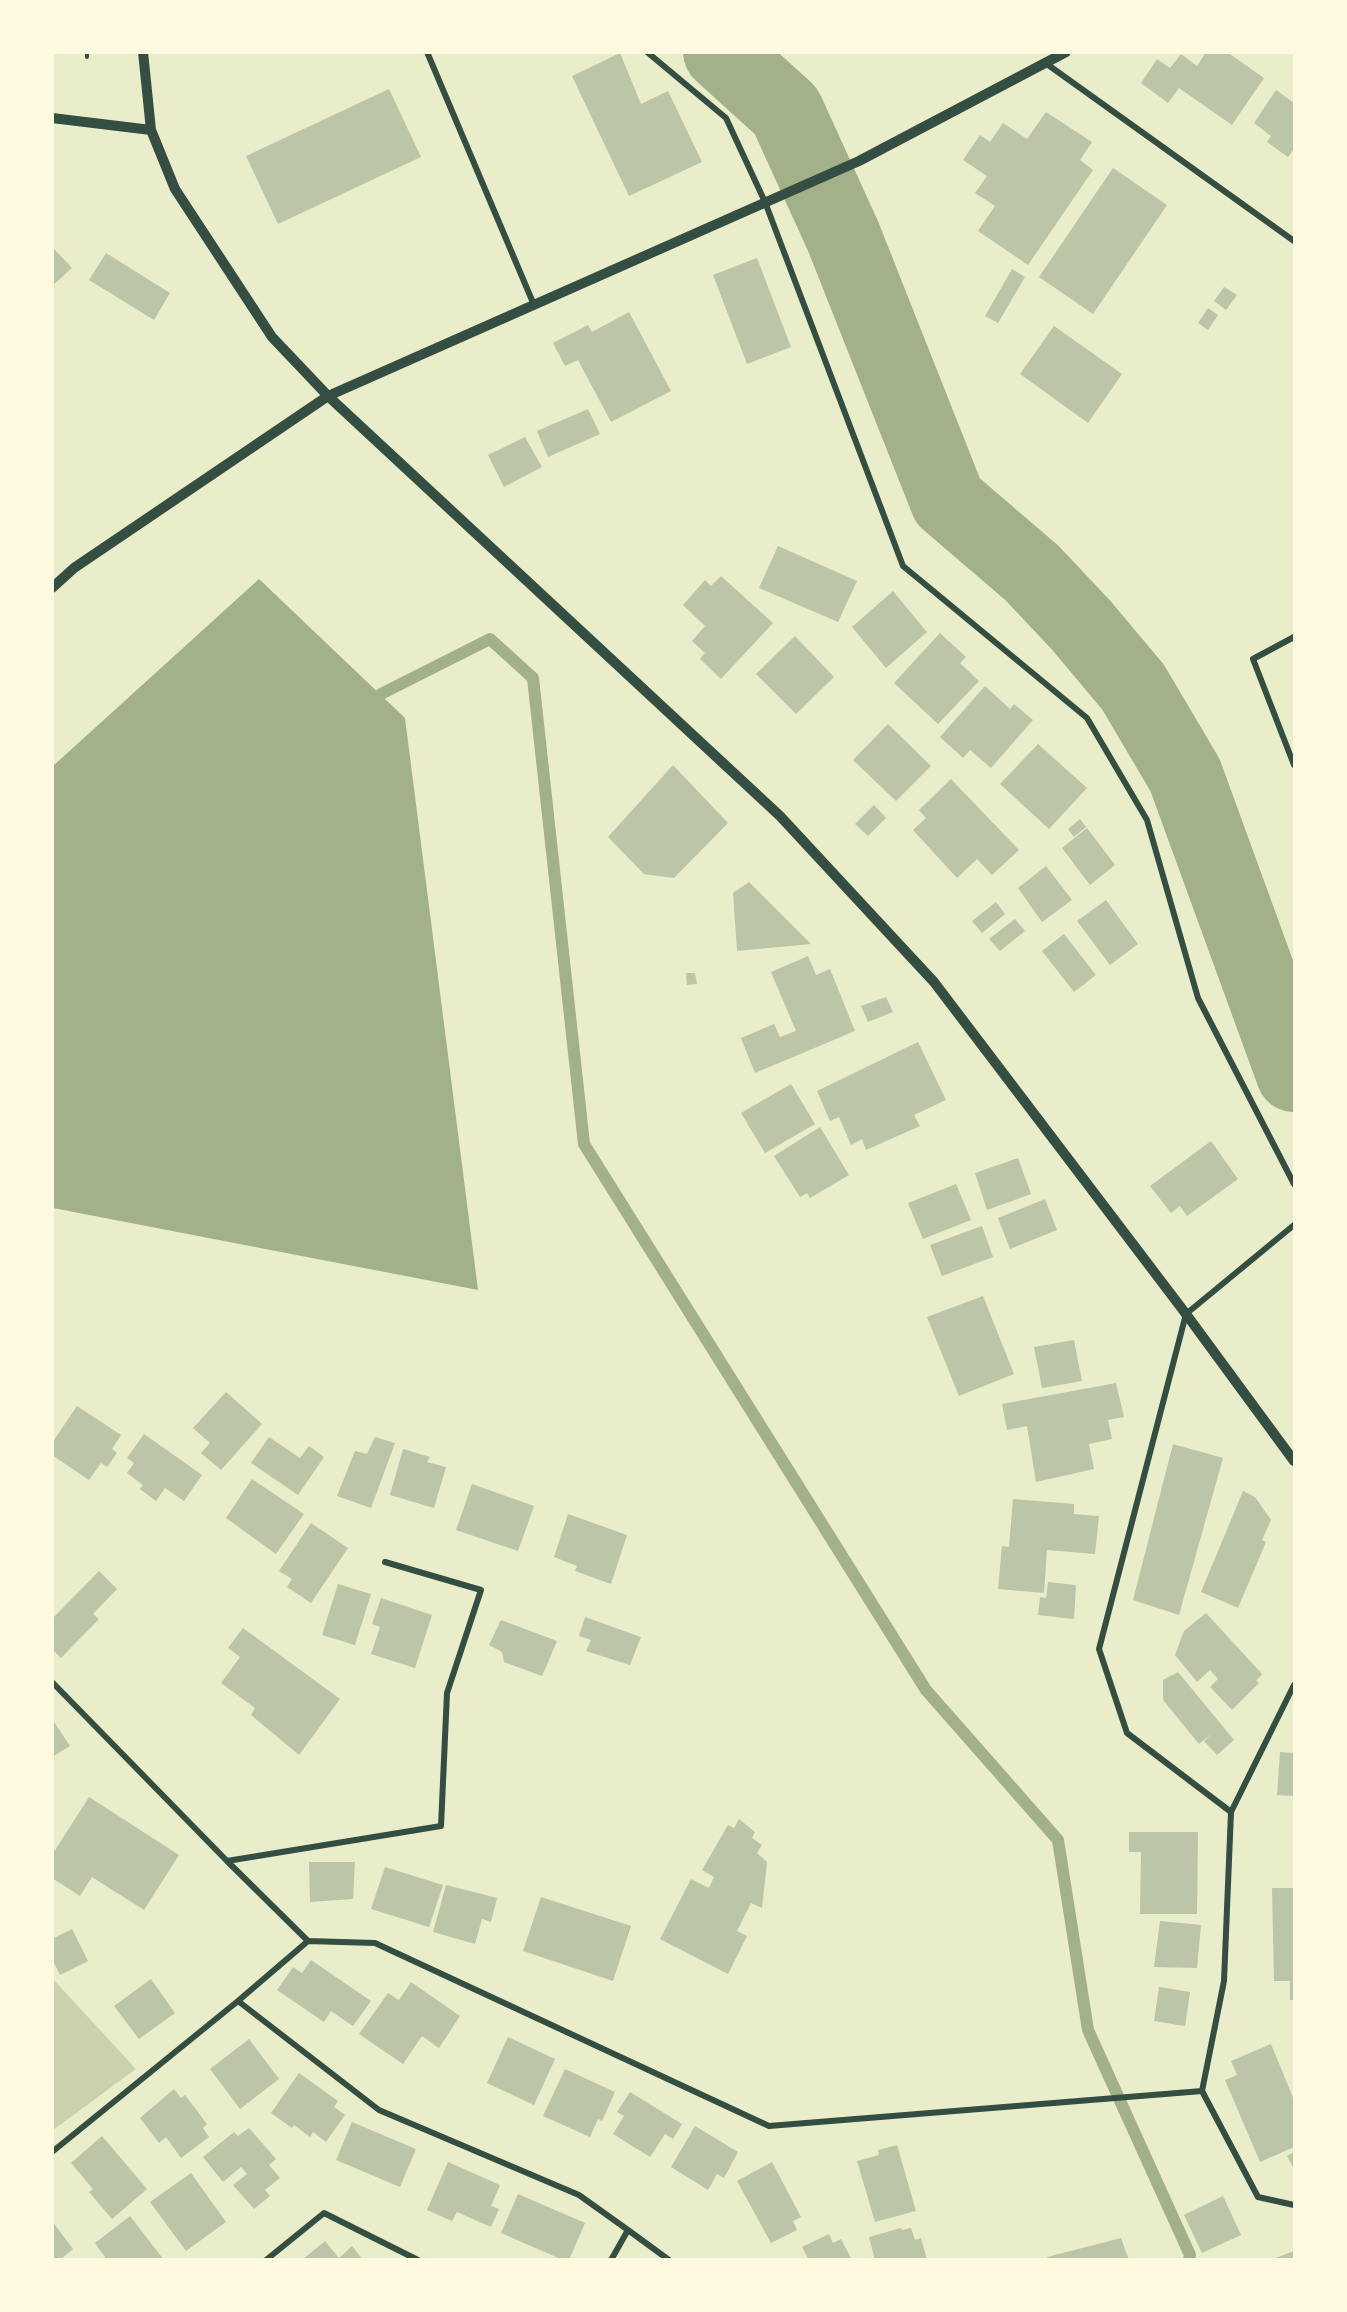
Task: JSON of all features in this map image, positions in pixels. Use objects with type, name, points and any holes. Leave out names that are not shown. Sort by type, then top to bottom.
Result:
[{"type":"street","points":[[143,52],[151,130],[175,189],[272,337],[328,396],[780,816],[934,982],[1186,1314],[1294,1461]]},
{"type":"street","points":[[427,52],[534,305]]},
{"type":"street","points":[[647,52],[726,118],[765,202],[903,566],[1087,718],[1147,820],[1198,998],[1294,1184]]},
{"type":"street","points":[[52,588],[74,568],[328,396],[859,160],[1066,52]]},
{"type":"street","points":[[1044,62],[1294,242]]},
{"type":"street","points":[[52,118],[151,130]]},
{"type":"street","points":[[1294,637],[1253,659],[1294,765]]},
{"type":"street","points":[[1231,1812],[1127,1733],[1099,1649],[1186,1314],[1294,1225]]},
{"type":"street","points":[[227,1861],[441,1826],[447,1693],[481,1590],[385,1562]]},
{"type":"street","points":[[52,1683],[308,1941]]},
{"type":"street","points":[[1294,1685],[1231,1812],[1224,1981],[1202,2091],[1258,2197],[1294,2205]]},
{"type":"street","points":[[52,2152],[308,1941],[375,1943],[769,2126],[1202,2091]]},
{"type":"street","points":[[238,2001],[379,2110],[579,2195],[669,2259]]},
{"type":"street","points":[[266,2259],[324,2213],[418,2259]]},
{"type":"street","points":[[611,2259],[628,2230]]},
{"type":"shaded area","points":[[259,579],[405,718],[478,1290],[53,1208],[53,766]]},
{"type":"shaded area","points":[[52,1978],[136,2069],[53,2130],[52,2130]]},
{"type":"building","points":[[1206,52],[1227,52],[1264,78],[1232,125],[1179,88],[1168,103],[1141,83],[1157,59],[1170,68],[1181,54],[1197,66]]},
{"type":"building","points":[[620,53],[641,104],[668,91],[702,162],[629,196],[572,76]]},
{"type":"building","points":[[389,89],[421,157],[278,224],[246,156]]},
{"type":"building","points":[[1276,90],[1294,103],[1294,149],[1288,157],[1267,142],[1271,136],[1254,123]]},
{"type":"building","points":[[1046,112],[1092,142],[1080,160],[1093,170],[1028,265],[978,231],[995,206],[975,193],[987,176],[963,160],[980,135],[990,142],[1003,123],[1027,139]]},
{"type":"building","points":[[1113,168],[1167,205],[1093,314],[1039,277]]},
{"type":"building","points":[[52,247],[72,268],[52,286]]},
{"type":"building","points":[[106,253],[170,293],[154,320],[89,280]]},
{"type":"building","points":[[757,258],[791,347],[747,364],[713,275]]},
{"type":"building","points":[[1012,269],[1025,277],[998,323],[985,316]]},
{"type":"building","points":[[1224,287],[1237,295],[1226,310],[1214,301]]},
{"type":"building","points":[[1208,308],[1218,315],[1208,330],[1198,323]]},
{"type":"building","points":[[629,312],[671,391],[611,422],[578,360],[565,366],[553,343],[588,325],[592,332]]},
{"type":"building","points":[[1054,326],[1122,374],[1088,423],[1020,374]]},
{"type":"building","points":[[588,409],[600,434],[548,457],[537,431]]},
{"type":"building","points":[[525,437],[542,467],[504,487],[488,455]]},
{"type":"building","points":[[778,546],[857,581],[838,622],[759,588]]},
{"type":"building","points":[[721,576],[773,623],[721,679],[700,659],[705,653],[692,641],[705,626],[683,605],[705,580],[711,586]]},
{"type":"building","points":[[893,591],[927,632],[886,668],[852,627]]},
{"type":"building","points":[[940,633],[966,657],[960,663],[979,681],[938,724],[894,683]]},
{"type":"building","points":[[795,636],[834,677],[796,714],[756,674]]},
{"type":"building","points":[[985,686],[1010,709],[1014,704],[1033,720],[991,768],[970,750],[963,758],[940,737]]},
{"type":"building","points":[[888,724],[931,766],[896,801],[853,760]]},
{"type":"building","points":[[1038,744],[1087,788],[1049,829],[1000,784]]},
{"type":"building","points":[[673,765],[728,823],[674,878],[644,874],[608,837]]},
{"type":"building","points":[[951,779],[1019,850],[992,875],[977,859],[957,878],[913,830],[926,818],[919,810]]},
{"type":"building","points":[[874,805],[886,818],[868,836],[855,824]]},
{"type":"building","points":[[1080,819],[1086,827],[1074,837],[1068,829]]},
{"type":"building","points":[[1087,828],[1115,865],[1090,885],[1062,848]]},
{"type":"building","points":[[1046,866],[1072,900],[1042,922],[1018,888]]},
{"type":"building","points":[[749,882],[811,944],[737,951],[733,893]]},
{"type":"building","points":[[1106,900],[1138,944],[1110,965],[1077,921]]},
{"type":"building","points":[[996,902],[1005,914],[982,933],[972,921]]},
{"type":"building","points":[[1015,919],[1025,931],[1000,951],[989,939]]},
{"type":"building","points":[[1064,934],[1096,975],[1074,992],[1042,951]]},
{"type":"building","points":[[808,956],[816,975],[830,969],[855,1031],[755,1073],[741,1038],[774,1024],[780,1037],[796,1031],[771,972]]},
{"type":"building","points":[[686,973],[695,973],[697,984],[687,985]]},
{"type":"building","points":[[886,997],[893,1012],[868,1022],[861,1006]]},
{"type":"building","points":[[918,1042],[946,1100],[914,1115],[920,1126],[866,1150],[862,1139],[851,1145],[839,1117],[830,1121],[817,1091]]},
{"type":"building","points":[[791,1084],[815,1124],[765,1153],[741,1113]]},
{"type":"building","points":[[820,1127],[849,1175],[810,1198],[807,1193],[800,1197],[774,1156]]},
{"type":"building","points":[[1211,1141],[1238,1179],[1187,1216],[1180,1206],[1171,1213],[1150,1186]]},
{"type":"building","points":[[1018,1158],[1031,1194],[987,1210],[975,1173]]},
{"type":"building","points":[[956,1184],[971,1220],[923,1239],[908,1203]]},
{"type":"building","points":[[1045,1199],[1057,1230],[1010,1249],[998,1218]]},
{"type":"building","points":[[982,1226],[993,1257],[942,1276],[930,1245]]},
{"type":"building","points":[[983,1296],[1014,1374],[959,1396],[927,1317]]},
{"type":"building","points":[[1074,1340],[1082,1381],[1042,1388],[1034,1347]]},
{"type":"building","points":[[1116,1383],[1124,1417],[1108,1420],[1112,1439],[1089,1444],[1094,1469],[1036,1482],[1027,1426],[1007,1430],[1002,1404]]},
{"type":"building","points":[[226,1392],[262,1424],[221,1470],[201,1453],[210,1443],[193,1428]]},
{"type":"building","points":[[77,1406],[121,1435],[112,1449],[117,1453],[107,1467],[101,1463],[89,1480],[52,1455],[52,1443]]},
{"type":"building","points":[[144,1434],[202,1475],[184,1501],[165,1488],[156,1501],[140,1489],[143,1485],[127,1473],[134,1463],[127,1458]]},
{"type":"building","points":[[269,1437],[300,1458],[309,1446],[324,1457],[298,1495],[251,1463]]},
{"type":"building","points":[[375,1437],[395,1443],[371,1508],[337,1496],[355,1451],[367,1454]]},
{"type":"building","points":[[1173,1444],[1223,1458],[1179,1615],[1133,1600]]},
{"type":"building","points":[[403,1449],[430,1457],[427,1462],[446,1467],[434,1508],[390,1495]]},
{"type":"building","points":[[252,1479],[304,1514],[276,1554],[226,1518]]},
{"type":"building","points":[[472,1484],[534,1506],[518,1551],[456,1530]]},
{"type":"building","points":[[1243,1491],[1255,1497],[1271,1520],[1262,1540],[1266,1542],[1238,1608],[1201,1592]]},
{"type":"building","points":[[1013,1499],[1074,1504],[1074,1514],[1099,1516],[1095,1554],[1047,1550],[1044,1593],[998,1589],[1002,1546],[1009,1547]]},
{"type":"building","points":[[568,1514],[627,1535],[611,1584],[575,1571],[577,1566],[554,1557]]},
{"type":"building","points":[[311,1523],[348,1548],[311,1603],[287,1587],[292,1579],[279,1571]]},
{"type":"building","points":[[99,1571],[117,1589],[93,1614],[99,1619],[61,1658],[52,1649],[52,1619]]},
{"type":"building","points":[[1048,1582],[1076,1585],[1074,1619],[1038,1615],[1040,1597],[1046,1598]]},
{"type":"building","points":[[338,1584],[371,1594],[355,1645],[322,1635]]},
{"type":"building","points":[[381,1598],[432,1615],[415,1668],[371,1654],[380,1627],[372,1624]]},
{"type":"building","points":[[1206,1613],[1262,1674],[1256,1681],[1259,1683],[1232,1710],[1210,1687],[1218,1679],[1210,1670],[1197,1682],[1175,1655],[1184,1631]]},
{"type":"building","points":[[585,1617],[641,1637],[630,1665],[586,1651],[591,1640],[579,1636]]},
{"type":"building","points":[[501,1620],[557,1641],[542,1676],[504,1662],[502,1652],[489,1645]]},
{"type":"building","points":[[243,1628],[340,1699],[299,1755],[251,1715],[255,1708],[221,1683],[240,1657],[228,1648]]},
{"type":"building","points":[[1178,1672],[1234,1740],[1217,1755],[1204,1741],[1212,1733],[1199,1744],[1163,1700],[1163,1680]]},
{"type":"building","points":[[52,1719],[70,1746],[52,1757]]},
{"type":"building","points":[[1280,1752],[1294,1753],[1294,1796],[1277,1795]]},
{"type":"building","points":[[89,1797],[179,1855],[144,1910],[92,1877],[80,1896],[52,1878],[52,1855]]},
{"type":"building","points":[[739,1819],[755,1832],[752,1838],[762,1845],[757,1853],[767,1862],[762,1908],[751,1903],[737,1931],[747,1936],[728,1974],[660,1939],[691,1879],[709,1888],[714,1877],[702,1870],[728,1825],[734,1828]]},
{"type":"building","points":[[1129,1832],[1198,1832],[1197,1914],[1140,1914],[1141,1852],[1129,1852]]},
{"type":"building","points":[[309,1862],[355,1862],[353,1899],[310,1902]]},
{"type":"building","points":[[385,1867],[443,1885],[429,1927],[371,1909]]},
{"type":"building","points":[[446,1885],[497,1898],[491,1922],[482,1919],[475,1944],[433,1932]]},
{"type":"building","points":[[1272,1888],[1294,1888],[1294,2000],[1290,2000],[1290,1981],[1274,1981]]},
{"type":"building","points":[[541,1897],[631,1926],[613,1981],[523,1951]]},
{"type":"building","points":[[1160,1921],[1201,1925],[1197,1968],[1154,1967]]},
{"type":"building","points":[[72,1929],[88,1961],[60,1975],[52,1959],[52,1939]]},
{"type":"building","points":[[311,1960],[371,2001],[353,2026],[331,2011],[324,2022],[277,1990],[293,1967],[302,1973]]},
{"type":"building","points":[[151,1979],[175,2013],[139,2039],[114,2006]]},
{"type":"building","points":[[411,1982],[460,2016],[439,2048],[422,2036],[403,2064],[359,2034],[388,1993],[399,2000]]},
{"type":"building","points":[[1159,1987],[1190,1992],[1185,2026],[1154,2021]]},
{"type":"building","points":[[508,2037],[555,2059],[534,2105],[487,2083]]},
{"type":"building","points":[[249,2039],[279,2079],[240,2109],[210,2069]]},
{"type":"building","points":[[1271,2044],[1294,2100],[1294,2147],[1260,2162],[1225,2080],[1237,2075],[1231,2061]]},
{"type":"building","points":[[565,2069],[615,2092],[602,2121],[598,2119],[590,2137],[543,2116]]},
{"type":"building","points":[[299,2073],[338,2101],[334,2107],[345,2115],[326,2142],[313,2132],[310,2137],[294,2125],[292,2128],[271,2113]]},
{"type":"building","points":[[174,2089],[181,2098],[185,2095],[207,2124],[203,2128],[209,2137],[181,2158],[166,2137],[159,2143],[140,2118]]},
{"type":"building","points":[[630,2092],[682,2124],[673,2139],[665,2134],[650,2157],[613,2134],[624,2116],[617,2112]]},
{"type":"building","points":[[352,2122],[416,2149],[400,2187],[336,2160]]},
{"type":"building","points":[[695,2126],[738,2152],[724,2178],[717,2174],[708,2190],[671,2167]]},
{"type":"building","points":[[249,2128],[276,2159],[269,2165],[280,2178],[265,2190],[270,2196],[254,2209],[233,2185],[247,2174],[241,2167],[223,2182],[203,2157],[234,2132],[238,2136]]},
{"type":"building","points":[[102,2136],[147,2189],[112,2219],[89,2192],[93,2189],[71,2163]]},
{"type":"building","points":[[897,2145],[916,2211],[875,2222],[857,2161],[879,2155],[878,2150]]},
{"type":"building","points":[[1294,2152],[1294,2169],[1287,2156]]},
{"type":"building","points":[[448,2162],[500,2185],[491,2206],[499,2209],[491,2227],[457,2212],[452,2221],[427,2210]]},
{"type":"building","points":[[772,2162],[801,2217],[793,2221],[797,2230],[771,2243],[737,2181]]},
{"type":"building","points":[[191,2173],[226,2222],[186,2251],[150,2202]]},
{"type":"building","points":[[518,2194],[585,2223],[569,2260],[563,2260],[501,2233]]},
{"type":"building","points":[[1223,2196],[1241,2235],[1202,2253],[1184,2215]]},
{"type":"building","points":[[130,2216],[164,2260],[107,2260],[95,2243]]},
{"type":"building","points":[[52,2221],[73,2249],[60,2260],[52,2260]]},
{"type":"building","points":[[901,2228],[902,2230],[911,2228],[915,2240],[921,2238],[927,2260],[875,2260],[869,2237]]},
{"type":"building","points":[[829,2234],[833,2243],[841,2239],[852,2260],[809,2260],[802,2247]]},
{"type":"building","points":[[1121,2238],[1129,2260],[1048,2260],[1047,2257]]},
{"type":"building","points":[[325,2241],[339,2258],[352,2246],[363,2260],[302,2260]]},
{"type":"building","points":[[1294,2251],[1294,2260],[1273,2260],[1273,2259]]},
{"type":"waterway","points":[[721,52],[786,111],[843,236],[948,501],[1032,573],[1081,625],[1133,687],[1185,775],[1294,1074]]},
{"type":"waterway","points":[[381,694],[490,639],[533,678],[584,1144],[926,1690],[1058,1840],[1088,2030],[1190,2255],[1189,2260]]}]
